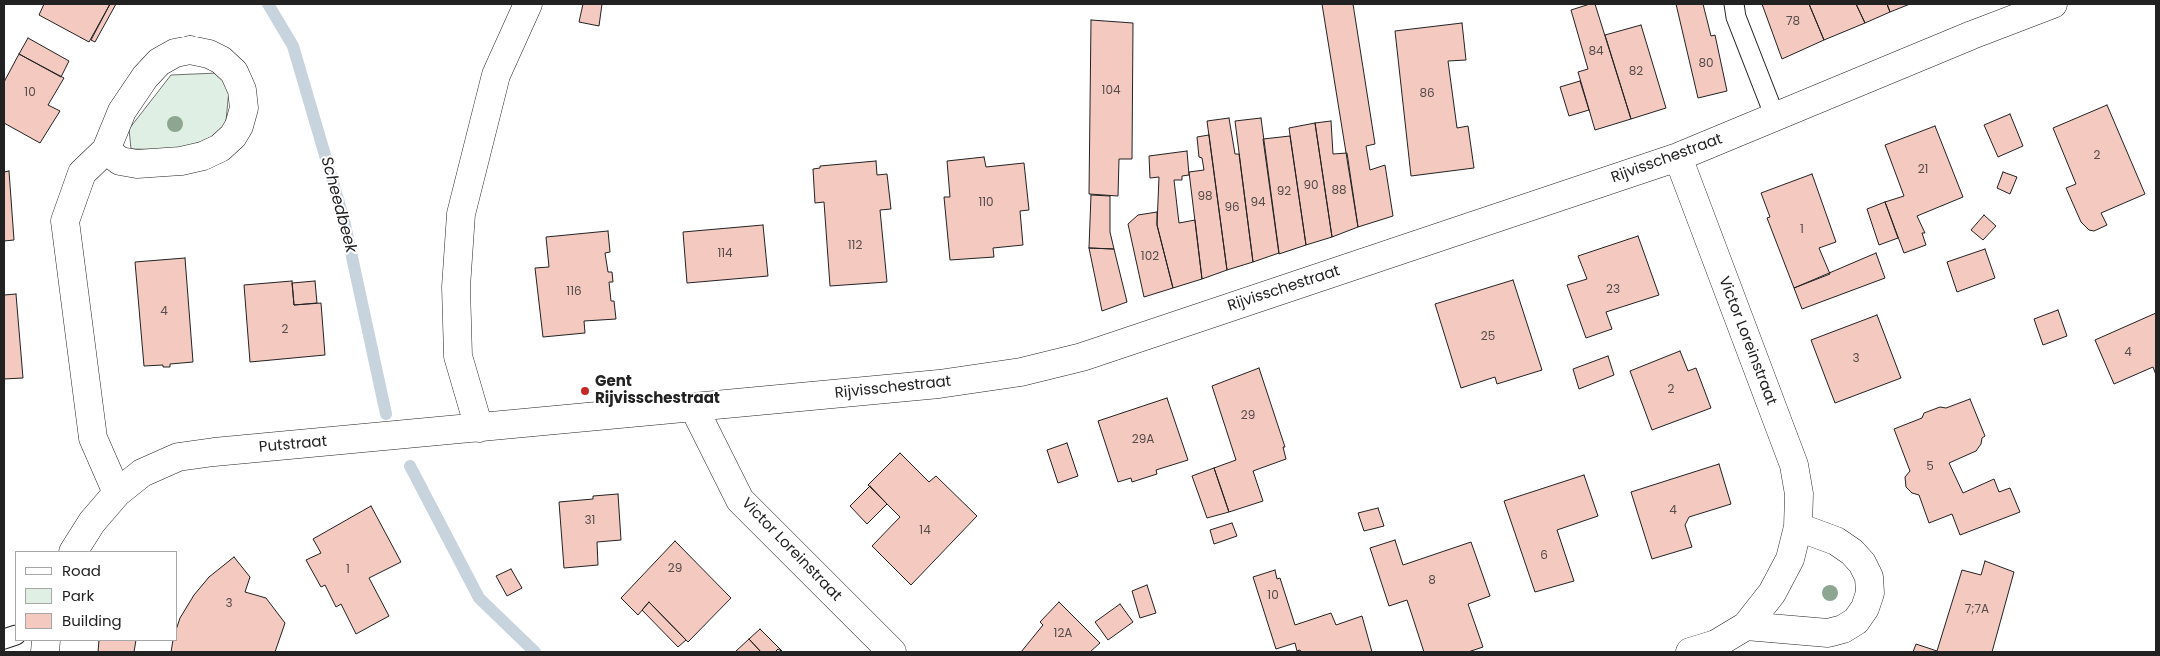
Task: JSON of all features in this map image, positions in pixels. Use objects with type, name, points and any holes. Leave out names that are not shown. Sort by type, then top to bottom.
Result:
[{"type":"street","points":[[479,428],[458,356],[456,287],[461,214],[496,74],[528,4]]},
{"type":"street","name":"Rijvisschestraat","points":[[479,428],[939,384],[1021,372],[1082,356],[1678,157],[1972,35],[2053,4]]},
{"type":"street","points":[[106,150],[120,161],[137,164],[181,161],[202,156],[220,148],[233,136],[239,126],[244,108],[242,90],[234,72],[221,60],[209,54],[190,50],[175,53],[158,62],[145,77],[122,111],[106,150],[82,173],[65,221],[94,438],[117,493]]},
{"type":"street","name":"Victor Loreinstraat","points":[[1678,157],[1794,465],[1799,494],[1798,527],[1790,559],[1776,584],[1746,626],[1716,644],[1690,652]]},
{"type":"street","name":"Victor Loreinstraat","points":[[694,408],[740,500],[892,652]]},
{"type":"street","name":"Putstraat","points":[[74,551],[92,522],[117,493],[142,473],[178,458],[214,452],[479,428]]},
{"type":"street","points":[[1746,626],[1828,633],[1843,629],[1856,621],[1865,608],[1870,593],[1869,578],[1862,563],[1852,552],[1836,542],[1798,527]]},
{"type":"lane","points":[[1734,4],[1736,17],[1776,117]]},
{"type":"green space","points":[[218,73],[229,90],[225,131],[181,150],[131,149],[129,129],[171,75]]},
{"type":"building","points":[[44,4],[110,4],[89,42],[39,15]]},
{"type":"building","points":[[110,4],[116,4],[95,42],[91,40]]},
{"type":"building","points":[[583,4],[602,4],[599,26],[579,22]]},
{"type":"building","points":[[1322,4],[1353,4],[1375,144],[1366,146],[1370,170],[1385,165],[1393,216],[1358,227]]},
{"type":"building","points":[[1595,4],[1631,119],[1595,130],[1578,72],[1588,69],[1571,10]]},
{"type":"building","points":[[1676,4],[1703,4],[1711,36],[1715,35],[1727,91],[1698,98]]},
{"type":"building","points":[[1762,4],[1809,4],[1824,40],[1782,59]]},
{"type":"building","points":[[1809,4],[1856,4],[1865,23],[1824,40]]},
{"type":"building","points":[[1856,4],[1887,4],[1890,12],[1865,23]]},
{"type":"building","points":[[1887,4],[1910,4],[1890,12]]},
{"type":"building","points":[[1091,20],[1133,23],[1132,159],[1119,159],[1118,196],[1089,194]]},
{"type":"building","points":[[1462,23],[1466,60],[1448,61],[1457,128],[1468,126],[1474,168],[1411,176],[1395,31]]},
{"type":"building","points":[[1641,25],[1666,108],[1631,119],[1605,35]]},
{"type":"building","points":[[28,38],[69,61],[61,77],[19,54]]},
{"type":"building","points":[[19,54],[64,78],[48,105],[60,111],[40,143],[4,123],[4,82]]},
{"type":"building","points":[[1580,81],[1589,110],[1569,116],[1560,87]]},
{"type":"building","points":[[2107,105],[2145,194],[2101,213],[2107,225],[2094,231],[2089,230],[2081,222],[2066,188],[2076,184],[2053,128]]},
{"type":"building","points":[[2010,114],[2023,146],[1998,157],[1984,125]]},
{"type":"building","points":[[1229,118],[1235,154],[1239,154],[1253,262],[1227,270],[1207,121]]},
{"type":"building","points":[[1261,118],[1279,253],[1253,262],[1235,121]]},
{"type":"building","points":[[1331,121],[1333,154],[1347,153],[1358,227],[1332,237],[1315,123]]},
{"type":"building","points":[[1315,123],[1332,237],[1306,245],[1289,128]]},
{"type":"building","points":[[1935,126],[1963,197],[1917,216],[1925,233],[1922,233],[1926,245],[1904,253],[1885,202],[1904,196],[1885,145]]},
{"type":"building","points":[[1209,135],[1227,270],[1202,279],[1189,172],[1204,170],[1202,158],[1199,157],[1197,137]]},
{"type":"building","points":[[1290,136],[1306,245],[1279,254],[1263,139]]},
{"type":"building","points":[[1187,151],[1189,175],[1182,176],[1182,180],[1174,180],[1179,223],[1195,220],[1202,279],[1173,288],[1157,225],[1159,177],[1150,178],[1149,156]]},
{"type":"building","points":[[984,157],[986,167],[1024,163],[1029,210],[1020,211],[1023,245],[993,248],[994,257],[950,260],[944,197],[950,197],[947,161]]},
{"type":"building","points":[[876,161],[877,175],[887,174],[891,209],[880,210],[887,282],[830,286],[824,202],[815,203],[813,169],[820,168],[820,166]]},
{"type":"building","points":[[9,171],[14,240],[4,241],[4,172]]},
{"type":"building","points":[[2003,172],[2017,177],[2010,194],[1997,188]]},
{"type":"building","points":[[1812,174],[1836,242],[1819,248],[1830,274],[1794,288],[1767,218],[1770,217],[1761,193]]},
{"type":"building","points":[[1091,195],[1110,196],[1110,232],[1114,249],[1089,248]]},
{"type":"building","points":[[1885,202],[1898,238],[1879,245],[1867,209]]},
{"type":"building","points":[[1157,212],[1157,225],[1173,288],[1144,297],[1128,224],[1138,215]]},
{"type":"building","points":[[1984,215],[1996,226],[1983,240],[1971,230]]},
{"type":"building","points":[[763,225],[768,276],[687,283],[683,232]]},
{"type":"building","points":[[608,231],[610,252],[605,253],[608,272],[612,272],[613,282],[609,282],[611,301],[614,301],[616,319],[584,321],[585,333],[543,337],[535,268],[549,267],[546,237]]},
{"type":"building","points":[[1638,236],[1659,295],[1606,312],[1612,329],[1586,338],[1567,285],[1587,279],[1578,256]]},
{"type":"building","points":[[1089,248],[1114,249],[1127,302],[1102,311]]},
{"type":"building","points":[[1985,249],[1995,278],[1957,292],[1947,262]]},
{"type":"building","points":[[1876,253],[1885,278],[1802,309],[1794,288]]},
{"type":"building","points":[[185,258],[193,362],[170,364],[170,367],[163,367],[163,365],[144,366],[135,262]]},
{"type":"building","points":[[1513,280],[1542,370],[1497,384],[1495,377],[1461,388],[1435,304]]},
{"type":"building","points":[[292,281],[294,305],[321,303],[325,355],[250,362],[244,285]]},
{"type":"building","points":[[315,281],[317,303],[294,305],[292,283]]},
{"type":"building","points":[[16,294],[23,378],[4,379],[4,295]]},
{"type":"building","points":[[2058,310],[2067,336],[2043,345],[2034,319]]},
{"type":"building","points":[[2156,313],[2156,375],[2153,367],[2114,384],[2095,340]]},
{"type":"building","points":[[1877,315],[1901,378],[1835,403],[1811,340]]},
{"type":"building","points":[[1680,351],[1688,371],[1696,368],[1711,408],[1652,430],[1630,371]]},
{"type":"building","points":[[1608,356],[1614,375],[1579,389],[1573,369]]},
{"type":"building","points":[[1259,368],[1285,447],[1283,447],[1286,459],[1253,471],[1263,501],[1229,512],[1214,468],[1236,460],[1212,386]]},
{"type":"building","points":[[1167,398],[1188,460],[1156,470],[1157,474],[1132,482],[1131,478],[1118,482],[1098,421]]},
{"type":"building","points":[[1970,399],[1985,436],[1982,438],[1981,444],[1976,451],[1949,463],[1963,493],[1994,479],[1999,492],[2010,488],[2020,512],[1960,535],[1952,514],[1929,523],[1919,495],[1912,493],[1906,487],[1905,477],[1910,471],[1894,429],[1922,418],[1924,413],[1940,407],[1946,408]]},
{"type":"building","points":[[1067,443],[1078,476],[1058,483],[1047,450]]},
{"type":"building","points":[[900,453],[929,482],[936,476],[977,516],[911,585],[872,546],[900,517],[868,485]]},
{"type":"building","points":[[1719,464],[1731,504],[1689,517],[1685,525],[1692,547],[1652,559],[1631,492]]},
{"type":"building","points":[[1214,468],[1229,512],[1207,518],[1192,476]]},
{"type":"building","points":[[1584,475],[1598,516],[1557,530],[1574,581],[1535,592],[1504,501]]},
{"type":"building","points":[[870,486],[887,504],[867,524],[850,506]]},
{"type":"building","points":[[618,494],[621,540],[597,542],[598,565],[564,568],[559,502],[593,499],[593,496]]},
{"type":"building","points":[[371,506],[401,562],[369,578],[389,616],[356,634],[341,604],[336,607],[325,585],[321,587],[306,560],[321,553],[313,539]]},
{"type":"building","points":[[1378,508],[1384,526],[1364,531],[1358,513]]},
{"type":"building","points":[[1232,523],[1237,536],[1214,544],[1210,530]]},
{"type":"building","points":[[1395,540],[1403,565],[1471,542],[1490,596],[1468,604],[1483,647],[1468,652],[1424,652],[1407,600],[1389,606],[1370,548]]},
{"type":"building","points":[[675,541],[731,598],[688,642],[649,602],[638,615],[621,598]]},
{"type":"building","points":[[234,557],[250,577],[245,592],[266,598],[285,623],[275,652],[171,652],[173,641],[178,641],[180,618],[194,595],[209,577]]},
{"type":"building","points":[[1985,561],[2014,572],[1992,652],[1913,652],[1916,644],[1937,651],[1962,570],[1981,575]]},
{"type":"building","points":[[511,569],[522,588],[507,596],[496,576]]},
{"type":"building","points":[[1275,570],[1277,579],[1280,578],[1295,625],[1331,613],[1336,625],[1362,616],[1372,652],[1301,652],[1300,650],[1297,651],[1295,643],[1276,649],[1253,577]]},
{"type":"building","points":[[1147,585],[1156,613],[1140,618],[1132,591]]},
{"type":"building","points":[[649,602],[686,640],[678,647],[642,610]]},
{"type":"building","points":[[1059,602],[1100,643],[1090,652],[1021,652],[1043,625],[1040,622]]},
{"type":"building","points":[[1120,604],[1133,622],[1108,640],[1095,622]]},
{"type":"building","points":[[760,629],[783,652],[778,649],[775,652],[761,652],[749,639]]},
{"type":"building","points":[[749,639],[761,652],[735,652]]},
{"type":"building","points":[[99,641],[136,641],[134,652],[98,652]]},
{"type":"waterway","name":"Scheedbeek","points":[[268,4],[293,46],[344,220],[386,414]]},
{"type":"waterway","name":"Scheedbeek","points":[[410,466],[479,598],[535,652]]},
{"type":"place","name":"Gent Rijvisschestraat","points":[[585,391]]}]
